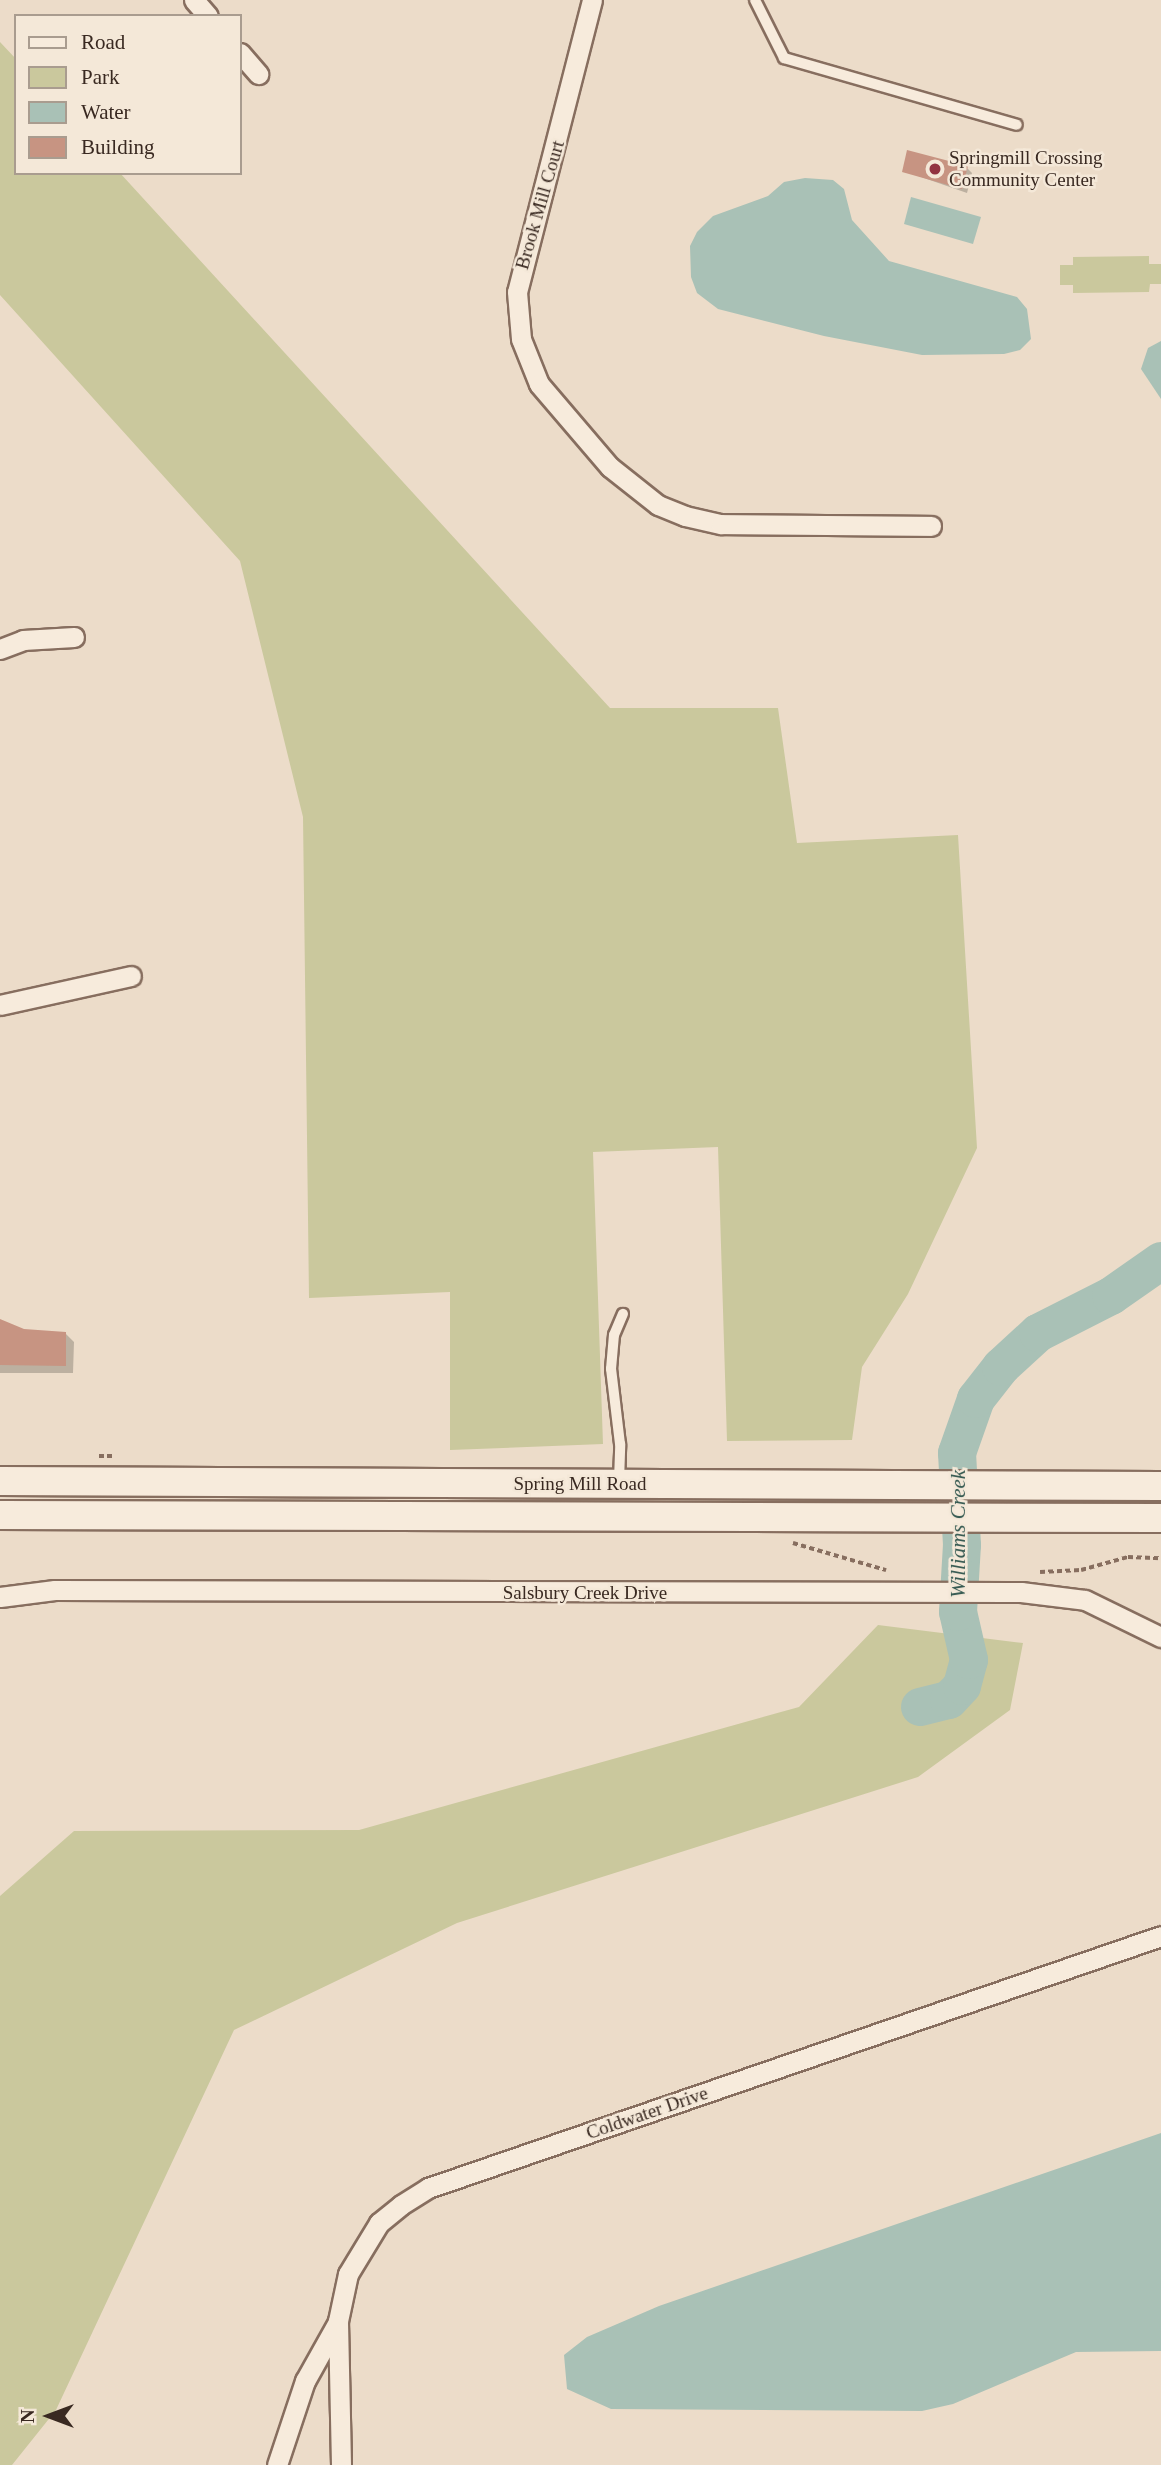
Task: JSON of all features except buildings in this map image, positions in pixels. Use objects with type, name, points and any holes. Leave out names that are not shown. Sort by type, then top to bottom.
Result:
[{"type":"street","points":[[194,0],[206,14]]},
{"type":"street","name":"Brook Mill Court","points":[[592,0],[517,292],[521,339],[540,384],[610,467],[658,505],[685,516],[721,524],[931,526]]},
{"type":"street","points":[[242,55],[258,74]]},
{"type":"street","points":[[0,649],[23,640],[74,637]]},
{"type":"street","points":[[0,1005],[131,976]]},
{"type":"street","name":"Spring Mill Road","points":[[0,1481],[1161,1486]]},
{"type":"street","name":"Spring Mill Road","points":[[0,1515],[1161,1518]]},
{"type":"street","name":"Salsbury Creek Drive","points":[[0,1597],[55,1590],[971,1591],[1085,1600],[1161,1637]]},
{"type":"street","name":"Coldwater Drive","points":[[341,2465],[338,2321],[348,2274],[361,2247],[379,2223],[428,2188],[1161,1936]]},
{"type":"street","points":[[277,2465],[305,2381],[338,2321]]},
{"type":"lane","points":[[755,0],[784,58],[1017,125]]},
{"type":"lane","points":[[618,1485],[621,1444],[611,1369],[614,1335],[623,1314]]},
{"type":"path","points":[[780,1543],[820,1549],[853,1564],[897,1571]]},
{"type":"path","points":[[1037,1572],[1082,1570],[1128,1558],[1161,1558]]},
{"type":"green space","points":[[0,42],[14,57],[14,175],[122,175],[610,708],[778,708],[797,843],[958,835],[977,1148],[908,1294],[862,1367],[852,1440],[727,1441],[718,1147],[593,1152],[603,1444],[450,1450],[450,1292],[309,1298],[303,817],[240,561],[0,295]]},
{"type":"green space","points":[[1149,256],[1149,264],[1161,264],[1161,284],[1150,284],[1149,292],[1073,293],[1073,285],[1060,285],[1060,265],[1073,265],[1073,257]]},
{"type":"green space","points":[[878,1625],[1023,1643],[1010,1710],[918,1777],[457,1923],[234,2030],[56,2410],[12,2465],[0,2465],[0,1896],[74,1831],[359,1830],[799,1707]]},
{"type":"water","points":[[805,178],[833,180],[844,189],[852,220],[889,261],[1017,297],[1027,309],[1031,339],[1020,350],[1004,354],[922,355],[824,336],[718,309],[697,293],[691,277],[690,246],[697,232],[713,216],[768,196],[784,182]]},
{"type":"water","points":[[911,197],[981,217],[973,244],[904,224]]},
{"type":"water","points":[[1161,341],[1161,399],[1141,369],[1148,348]]},
{"type":"water","points":[[1161,2133],[1161,2351],[1076,2352],[953,2404],[922,2411],[611,2409],[567,2389],[564,2355],[587,2337],[659,2306]]},
{"type":"waterway","name":"Williams Creek","points":[[920,1707],[949,1700],[962,1686],[969,1660],[958,1612],[962,1545],[957,1453],[976,1399],[1001,1367],[1038,1333],[1111,1296],[1161,1261]]},
{"type":"place","name":"Springmill Crossing Community Center","points":[[935,169]]}]
